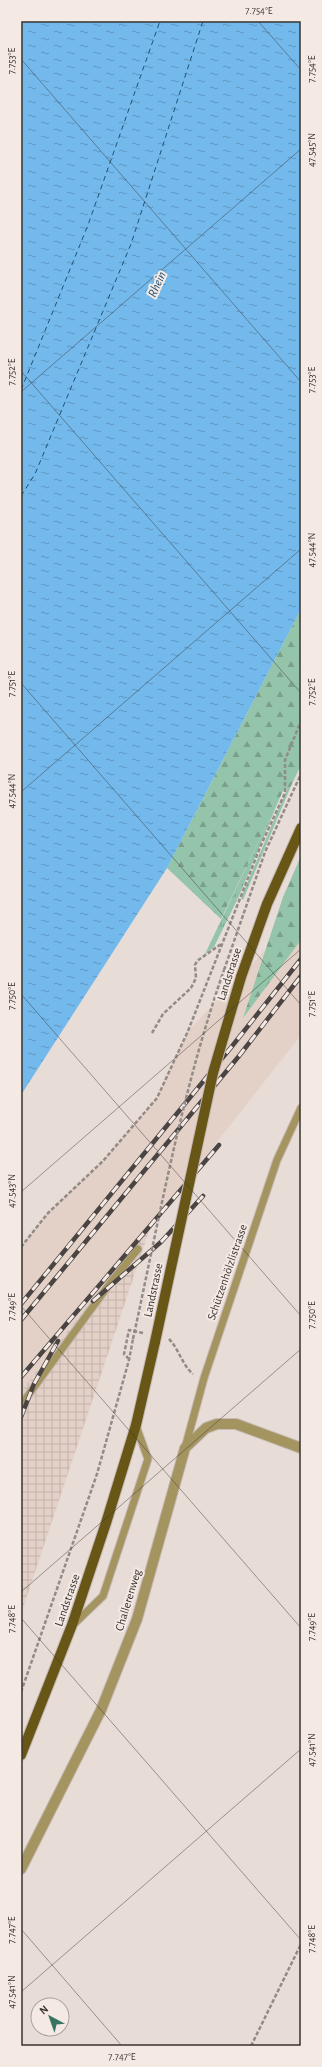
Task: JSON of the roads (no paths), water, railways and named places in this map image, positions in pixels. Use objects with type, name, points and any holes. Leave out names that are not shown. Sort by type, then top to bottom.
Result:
[{"type":"main road","name":"Landstrasse","points":[[21,1755],[72,1625],[136,1426],[213,1073],[241,976],[267,904],[301,828]]},
{"type":"street","points":[[185,1448],[206,1428],[217,1424],[236,1424],[301,1448]]},
{"type":"street","name":"Challerenweg","points":[[21,1869],[101,1710],[137,1619],[185,1448]]},
{"type":"lane","name":"Schützenhölzlistrasse","points":[[185,1448],[204,1378],[277,1160],[301,1108]]},
{"type":"lane","points":[[21,1405],[110,1282],[138,1249]]},
{"type":"lane","points":[[72,1625],[103,1596],[148,1459],[136,1426]]},
{"type":"water","name":"Rhein","points":[[21,21],[301,21],[301,609],[167,868],[21,1095]]},
{"type":"railway","points":[[21,1304],[233,1045],[301,959]]},
{"type":"railway","points":[[21,1320],[239,1056],[301,976]]},
{"type":"railway","points":[[21,1377],[219,1145]]},
{"type":"railway","points":[[93,1301],[161,1242],[203,1196]]},
{"type":"railway","points":[[21,1417],[34,1384],[58,1341]]}]
